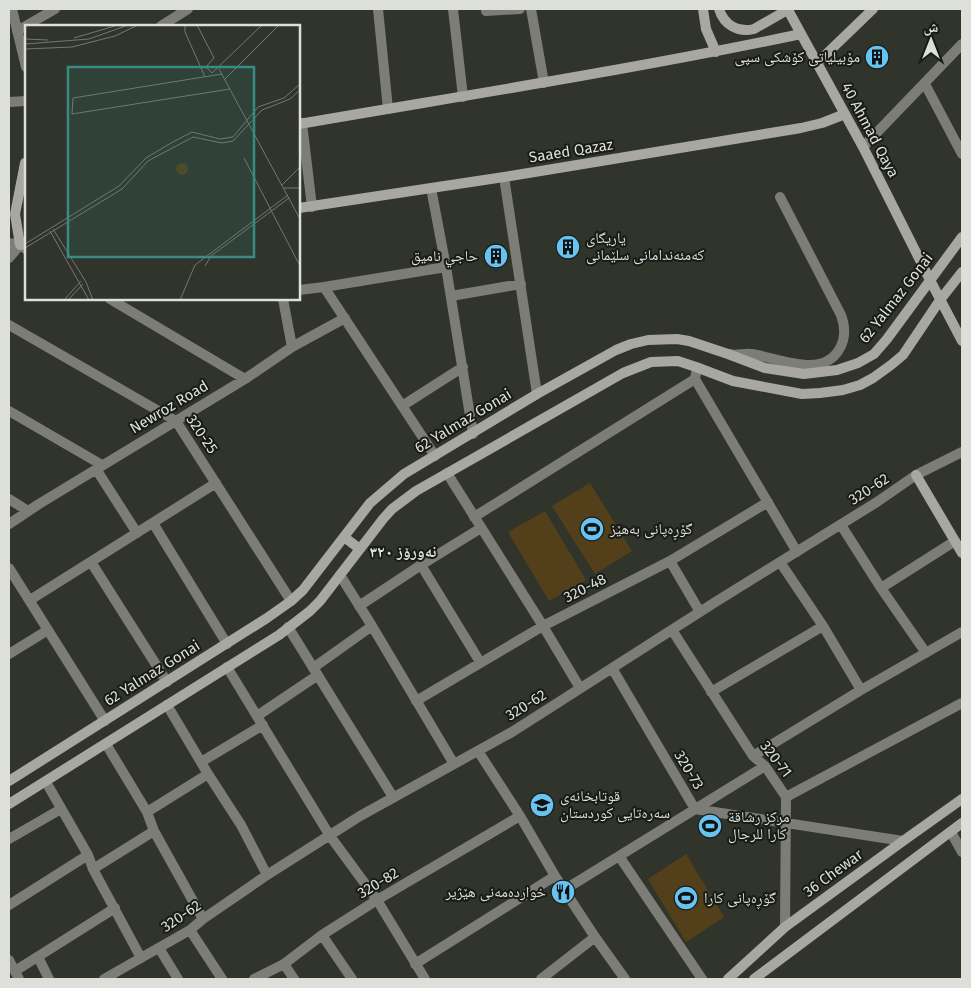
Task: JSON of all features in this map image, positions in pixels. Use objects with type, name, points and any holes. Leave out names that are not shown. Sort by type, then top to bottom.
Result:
[{"type":"street","points":[[12,9],[25,62]]},
{"type":"street","points":[[28,25],[55,9]]},
{"type":"street","points":[[378,9],[388,109]]},
{"type":"street","points":[[453,9],[463,97]]},
{"type":"street","points":[[486,11],[520,9]]},
{"type":"street","points":[[531,9],[544,83]]},
{"type":"street","points":[[703,9],[706,29],[716,52]]},
{"type":"street","name":"40 Ahmad Qaya","points":[[719,9],[723,18],[731,26],[737,29],[748,30],[754,29],[788,9],[863,147],[962,341]]},
{"type":"street","points":[[817,63],[873,9]]},
{"type":"street","points":[[162,25],[184,10]]},
{"type":"street","points":[[18,31],[25,27]]},
{"type":"street","points":[[312,206],[300,123],[544,83],[716,52],[801,34]]},
{"type":"street","points":[[863,147],[962,44]]},
{"type":"street","points":[[925,84],[962,154]]},
{"type":"street","points":[[9,102],[25,101]]},
{"type":"street","name":"Saaed Qazaz","points":[[300,208],[504,177],[801,128],[822,123],[845,114]]},
{"type":"street","points":[[24,246],[15,214],[25,166]]},
{"type":"street","points":[[504,177],[522,284],[537,394]]},
{"type":"street","points":[[431,188],[451,296],[473,434]]},
{"type":"street","points":[[728,354],[751,354],[797,364],[819,365],[830,360],[842,345],[844,330],[841,315],[780,197]]},
{"type":"street","name":"62 Yalmaz Gonai","points":[[9,781],[227,644],[291,601],[303,590],[370,503],[404,474],[537,394],[616,350],[648,340],[677,339],[690,341],[765,368],[804,374],[838,370],[858,363],[874,354],[887,339],[962,237]]},
{"type":"street","points":[[9,243],[24,246]]},
{"type":"street","points":[[9,258],[24,246]]},
{"type":"street","points":[[300,290],[446,267]]},
{"type":"street","points":[[9,804],[288,628],[310,611],[392,509],[416,491],[623,373],[651,362],[678,361],[733,381],[802,394],[860,386],[903,355],[940,300],[962,272]]},
{"type":"street","points":[[451,296],[522,284]]},
{"type":"street","points":[[324,287],[434,456]]},
{"type":"street","points":[[112,300],[245,379]]},
{"type":"street","points":[[283,300],[292,347]]},
{"type":"street","name":"Newroz Road","points":[[9,524],[245,379],[292,347],[345,318]]},
{"type":"street","name":"320-25","points":[[9,325],[176,420],[291,601]]},
{"type":"street","points":[[696,366],[695,379],[797,552]]},
{"type":"street","points":[[402,406],[462,367]]},
{"type":"street","points":[[474,517],[695,379]]},
{"type":"street","points":[[9,411],[99,467],[137,533]]},
{"type":"street","name":"320-62","points":[[104,979],[190,930],[268,875],[360,816],[512,732],[841,525],[916,475],[962,452]]},
{"type":"street","points":[[447,473],[580,688]]},
{"type":"street","points":[[916,475],[962,553]]},
{"type":"street","points":[[30,600],[216,483]]},
{"type":"street","points":[[9,499],[28,511]]},
{"type":"street","name":"320-48","points":[[416,701],[543,626],[670,561],[768,502]]},
{"type":"street","points":[[152,523],[227,644]]},
{"type":"street","points":[[841,525],[881,588],[926,653]]},
{"type":"street","points":[[360,606],[481,528]]},
{"type":"street","points":[[344,537],[360,548]]},
{"type":"street","points":[[881,588],[955,541]]},
{"type":"street","points":[[670,561],[700,612]]},
{"type":"street","points":[[91,562],[167,682]]},
{"type":"street","points":[[780,562],[823,626],[861,690]]},
{"type":"street","points":[[421,565],[480,662]]},
{"type":"street","points":[[9,568],[105,721]]},
{"type":"street","points":[[340,575],[454,764]]},
{"type":"street","points":[[201,762],[260,720],[315,671],[372,626]]},
{"type":"street","points":[[711,692],[823,626]]},
{"type":"street","points":[[288,628],[393,797]]},
{"type":"street","points":[[9,654],[48,630]]},
{"type":"street","name":"320-71","points":[[672,630],[753,756],[765,766],[786,797],[785,927]]},
{"type":"street","points":[[753,756],[861,690],[962,632]]},
{"type":"street","points":[[227,667],[330,836],[377,900],[423,979]]},
{"type":"street","name":"320-73","points":[[612,668],[695,809],[903,841]]},
{"type":"street","points":[[786,797],[962,703]]},
{"type":"street","points":[[167,705],[241,825],[268,875]]},
{"type":"street","points":[[106,744],[147,812],[154,831],[203,919]]},
{"type":"street","points":[[478,751],[520,816],[564,890],[595,938],[625,979]]},
{"type":"street","points":[[564,890],[765,766]]},
{"type":"street","points":[[147,812],[208,774]]},
{"type":"street","points":[[46,782],[88,856],[93,869],[141,958]]},
{"type":"street","name":"36 Chewar","points":[[728,979],[785,927],[962,799]]},
{"type":"street","points":[[9,839],[61,809]]},
{"type":"street","name":"320-82","points":[[254,979],[284,964],[322,935],[377,900],[520,816]]},
{"type":"street","points":[[754,979],[962,823]]},
{"type":"street","points":[[93,869],[154,831]]},
{"type":"street","points":[[950,832],[962,852]]},
{"type":"street","points":[[9,906],[88,856]]},
{"type":"street","points":[[619,856],[702,979]]},
{"type":"street","points":[[415,964],[555,876]]},
{"type":"street","points":[[9,960],[17,975],[38,957],[115,908]]},
{"type":"street","points":[[190,930],[222,979]]},
{"type":"street","points":[[322,935],[352,979]]},
{"type":"street","points":[[541,979],[595,938]]},
{"type":"street","points":[[159,948],[178,979]]},
{"type":"street","points":[[38,957],[49,979]]},
{"type":"street","points":[[284,964],[294,979]]},
{"type":"shaded area","name":"گۆڕەپانی بەهێز","points":[[590,483],[632,551],[595,574],[552,506]]},
{"type":"shaded area","points":[[545,511],[586,580],[549,601],[508,532]]},
{"type":"shaded area","name":"گۆڕەپانی کارا","points":[[686,854],[724,917],[686,942],[648,879]]},
{"type":"place","name":"مۆبیلیاتی کۆشکی سپی","points":[[877,57]]},
{"type":"place","name":"یاریگای کەمئەندامانی سلێمانی","points":[[568,247]]},
{"type":"place","name":"حاجي ناميق","points":[[496,256]]},
{"type":"place","name":"گۆڕەپانی بەهێز","points":[[592,529]]},
{"type":"place","name":"قوتابخانەی سەرەتایی کوردستان","points":[[542,805]]},
{"type":"place","name":"مركز رشاقة كارا للرجال","points":[[710,826]]},
{"type":"place","name":"خواردەمەنی هێژیر","points":[[563,892]]},
{"type":"place","name":"گۆڕەپانی کارا","points":[[686,898]]},
{"type":"district","name":"نەورۆز ٣٢٠","points":[[403,551]]}]
